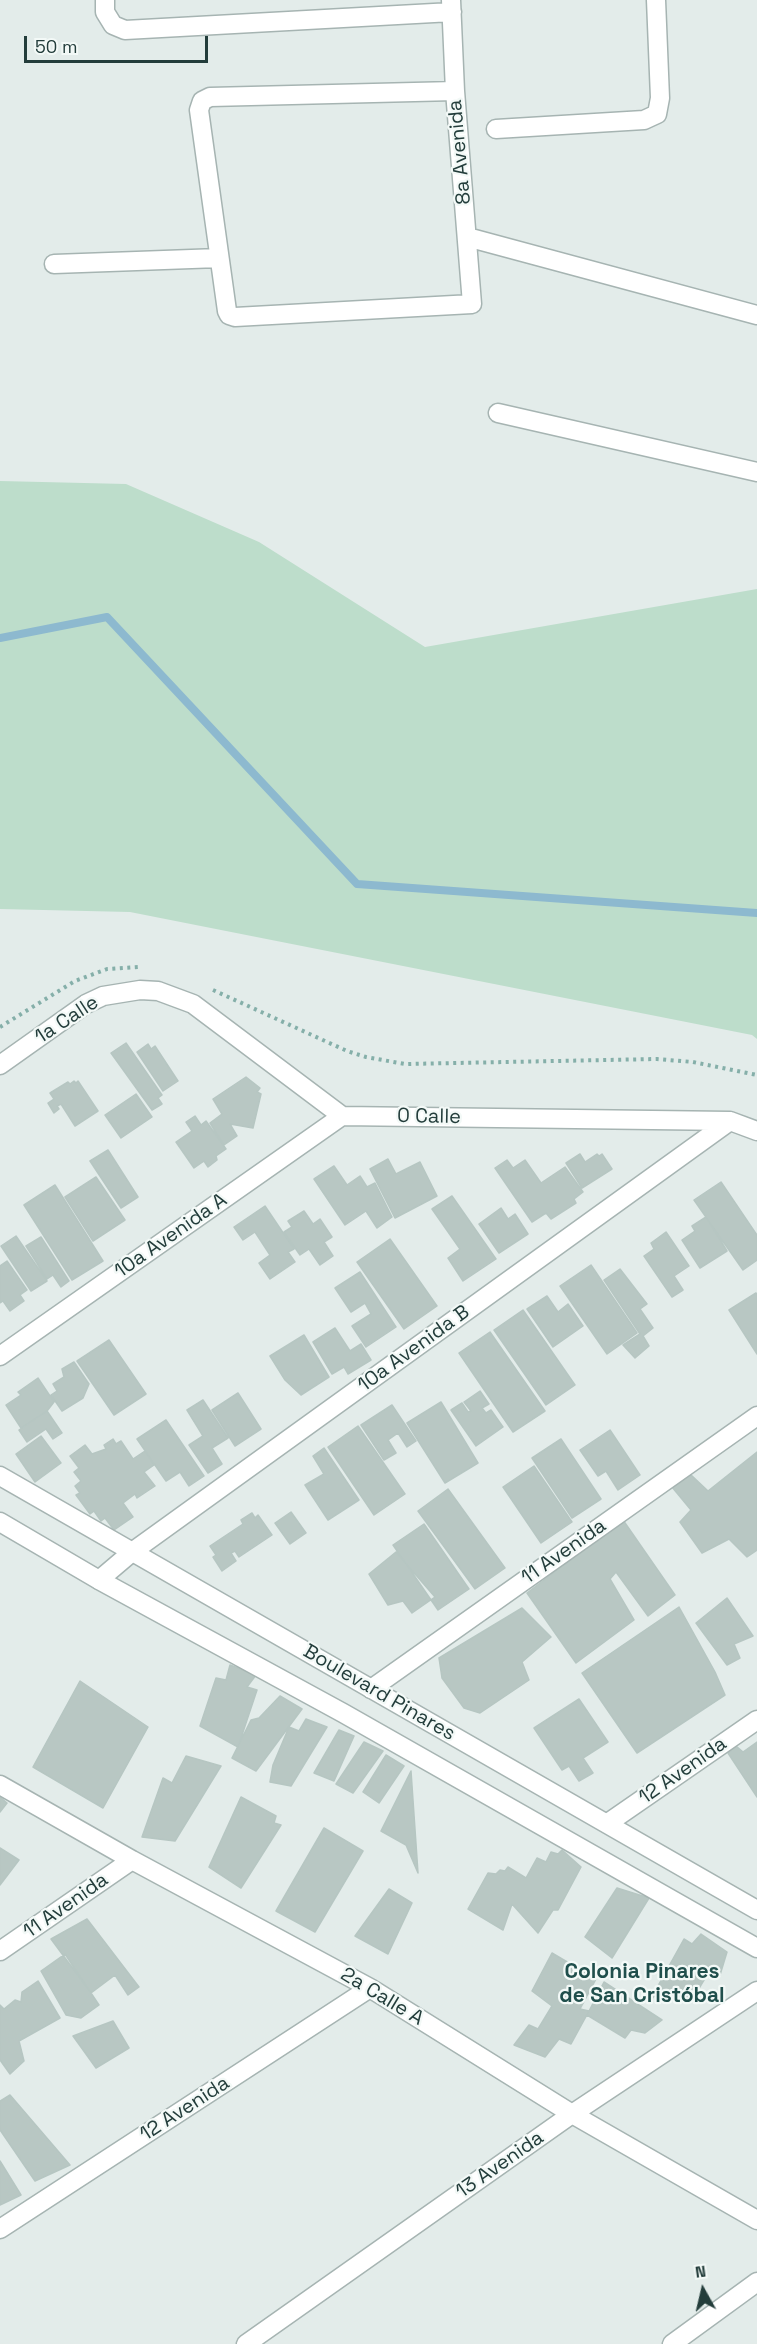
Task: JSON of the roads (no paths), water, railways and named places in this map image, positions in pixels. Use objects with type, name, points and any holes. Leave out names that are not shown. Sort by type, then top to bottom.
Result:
[{"type":"street","points":[[105,0],[105,12],[113,25],[125,30],[452,6]]},
{"type":"street","points":[[496,129],[644,120],[657,114],[660,99],[656,0]]},
{"type":"street","name":"8a Avenida","points":[[219,258],[226,311],[229,315],[236,317],[472,303],[454,92],[452,6]]},
{"type":"street","points":[[54,264],[219,258],[199,110],[202,101],[210,97],[454,92]]},
{"type":"street","points":[[467,237],[757,315]]},
{"type":"street","points":[[498,413],[757,472]]},
{"type":"street","name":"1a Calle","points":[[0,1065],[86,1004],[103,996],[140,990],[167,994],[193,1004],[342,1116]]},
{"type":"street","name":"0 Calle","points":[[342,1116],[730,1121],[757,1131]]},
{"type":"street","name":"10a Avenida A","points":[[0,1356],[342,1116]]},
{"type":"street","name":"10a Avenida B","points":[[99,1580],[132,1552],[730,1121]]},
{"type":"street","name":"11 Avenida","points":[[371,1689],[757,1416]]},
{"type":"street","name":"Boulevard Pinares","points":[[0,1476],[757,1910]]},
{"type":"street","name":"Boulevard Pinares","points":[[0,1522],[99,1580],[343,1713],[757,1948]]},
{"type":"street","name":"12 Avenida","points":[[608,1823],[757,1720]]},
{"type":"street","name":"2a Calle A","points":[[0,1785],[132,1860],[370,1988],[572,2114],[757,2220]]},
{"type":"street","name":"11 Avenida","points":[[0,1951],[132,1860]]},
{"type":"street","name":"12 Avenida","points":[[0,2229],[370,1988]]},
{"type":"street","name":"13 Avenida","points":[[246,2344],[572,2114],[757,1991]]},
{"type":"street","points":[[672,2344],[757,2282]]},
{"type":"waterway","points":[[0,638],[107,617],[357,884],[757,913]]},
{"type":"district","name":"Colonia Pinares de San Cristóbal","points":[[642,1984]]}]
